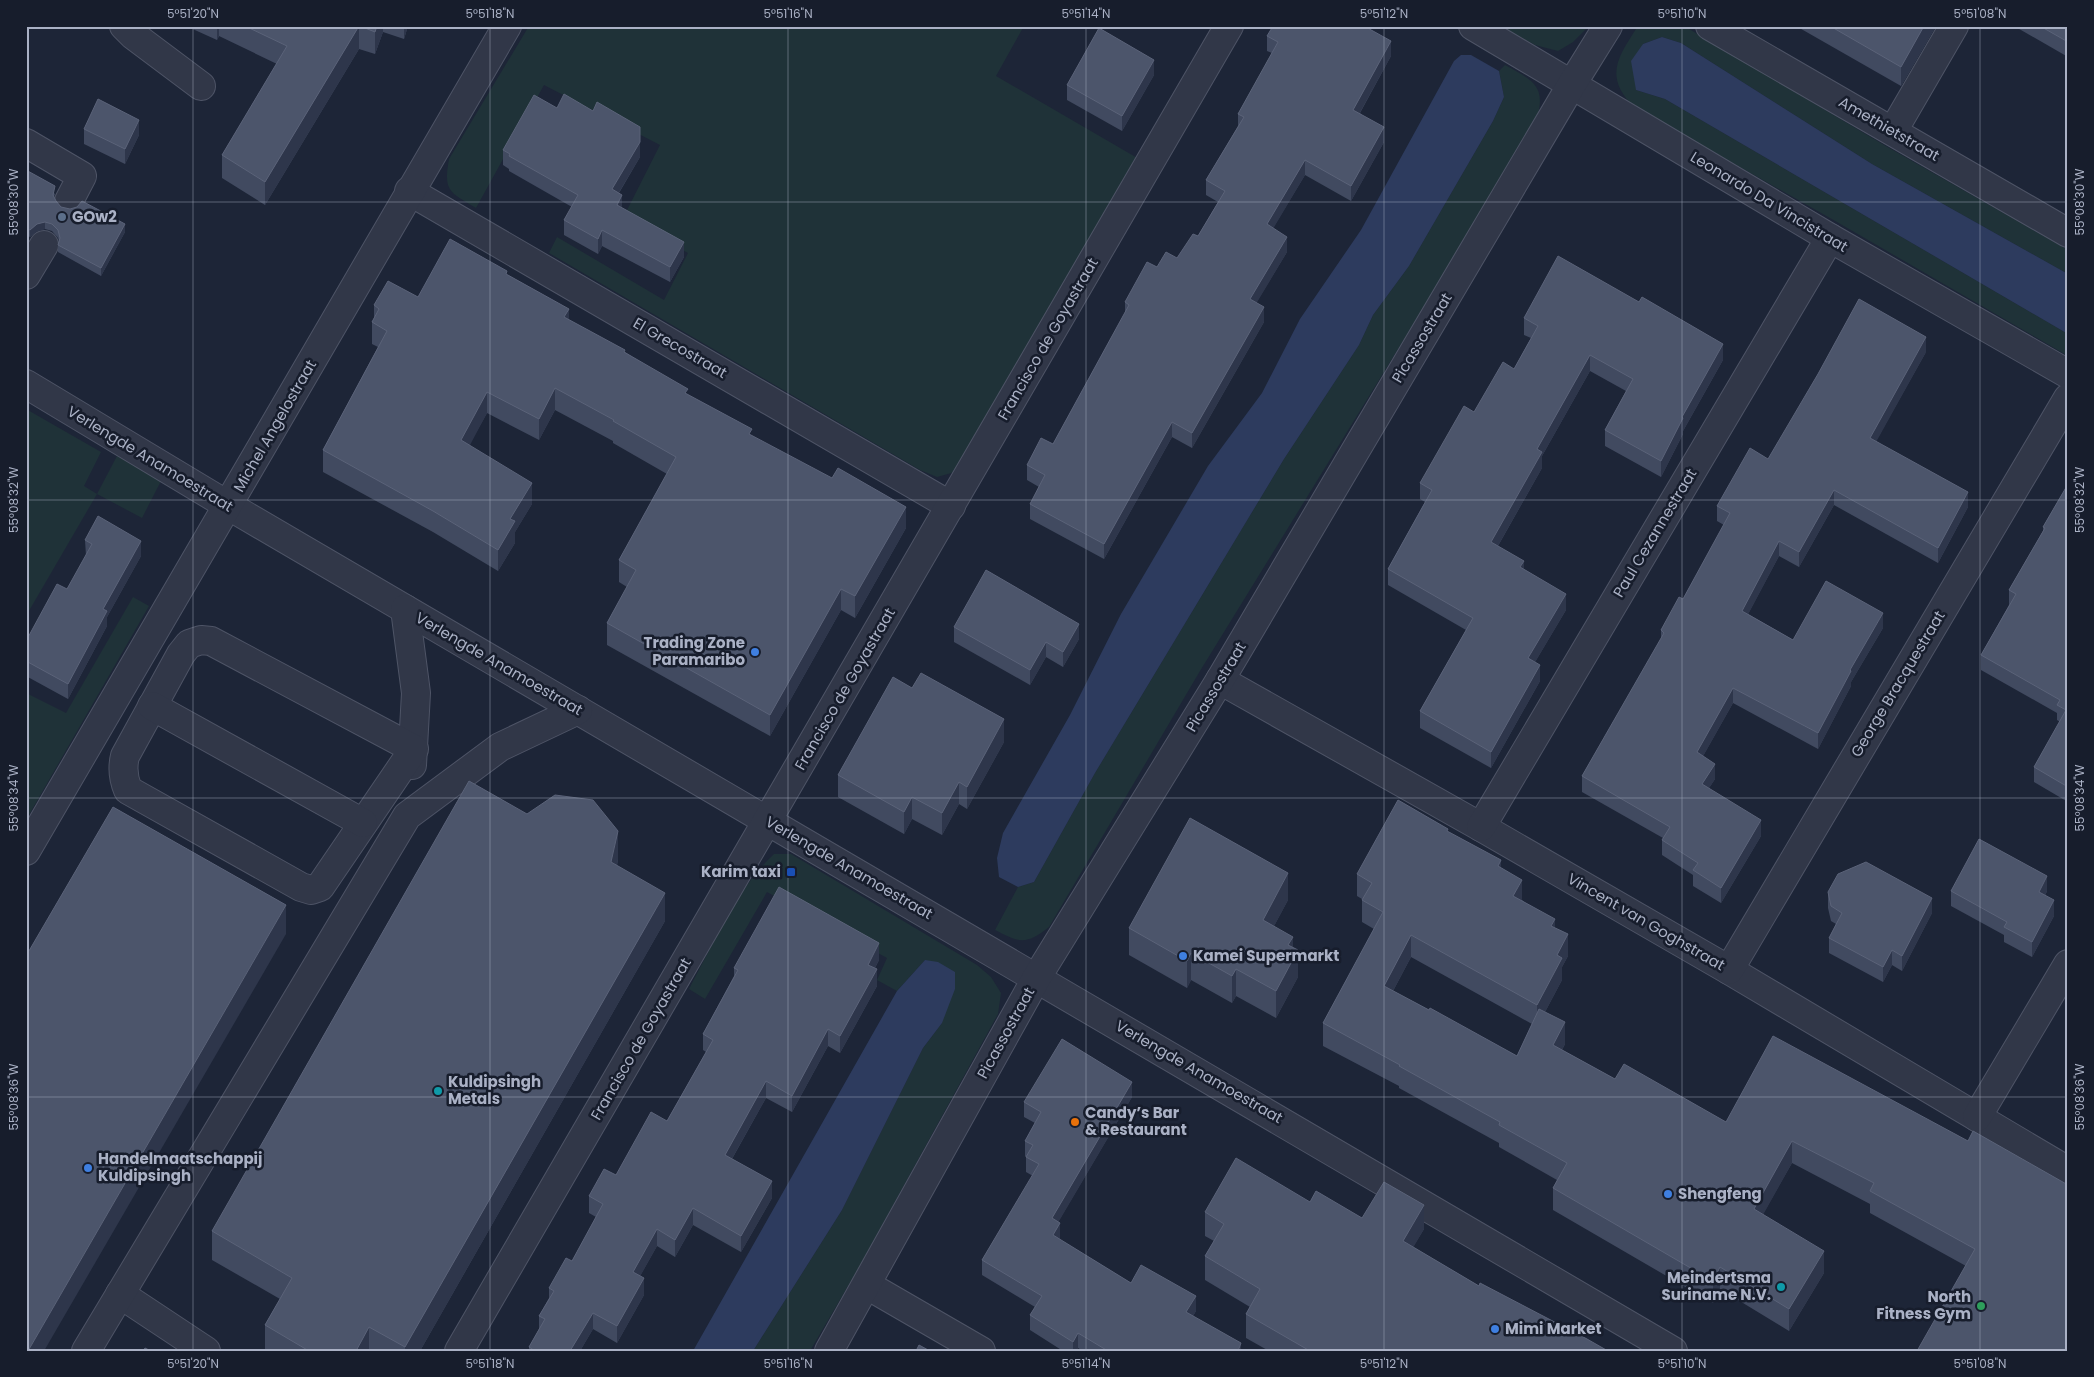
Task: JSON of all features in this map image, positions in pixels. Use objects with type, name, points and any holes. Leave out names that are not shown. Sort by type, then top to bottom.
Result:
[{"type":"street","points":[[124,26],[133,35],[201,86]]},
{"type":"street","name":"Michel Angelostraat","points":[[26,851],[229,506],[507,26]]},
{"type":"street","name":"Francisco de Goyastraat","points":[[459,1351],[1230,26]]},
{"type":"street","name":"Leonardo Da Vincistraat","points":[[1473,26],[1830,238],[2068,374]]},
{"type":"street","name":"Picassostraat","points":[[829,1351],[1037,977],[1220,680],[1608,26]]},
{"type":"street","name":"Amethietstraat","points":[[1710,26],[2068,233]]},
{"type":"street","points":[[1893,131],[1954,26]]},
{"type":"street","points":[[26,143],[82,176],[69,201]]},
{"type":"street","name":"El Grecostraat","points":[[410,191],[951,506]]},
{"type":"street","name":"Paul Cezannestraat","points":[[1481,827],[1830,238]]},
{"type":"street","points":[[26,276],[44,245]]},
{"type":"street","name":"Verlengde Anamoestraat","points":[[26,384],[405,610],[1037,977],[1673,1351]]},
{"type":"street","name":"George Bracquestraat","points":[[1729,970],[2068,398]]},
{"type":"street","points":[[405,610],[416,693],[414,748],[407,816]]},
{"type":"street","points":[[201,640],[211,641],[414,748],[320,887],[311,890],[301,887],[128,790],[124,781],[123,767],[125,756],[152,706],[181,654],[189,644],[201,640]]},
{"type":"street","name":"Vincent van Goghstraat","points":[[1220,680],[1729,970],[2068,1171]]},
{"type":"street","points":[[152,706],[363,823]]},
{"type":"street","points":[[86,1351],[407,816],[500,747],[578,710]]},
{"type":"street","points":[[1978,1118],[2068,964]]},
{"type":"street","points":[[867,1285],[981,1351]]},
{"type":"street","points":[[120,1294],[206,1351]]},
{"type":"shaded area","points":[[529,26],[1024,26],[996,76],[1139,159],[955,472],[937,477],[920,470],[549,253],[557,237],[664,300],[688,253],[623,218],[660,145],[544,85],[476,208],[450,190],[447,178],[449,159]]},
{"type":"shaded area","points":[[1500,26],[1589,26],[1573,42],[1558,51],[1535,45]]},
{"type":"shaded area","points":[[1638,26],[1684,26],[1884,145],[2068,250],[2068,274],[1872,164],[1681,43],[1662,37],[1643,44],[1636,90],[1665,99],[2068,334],[2068,356],[1634,107],[1619,86],[1617,67],[1624,48]]},
{"type":"shaded area","points":[[1505,65],[1526,77],[1537,89],[1540,96],[1540,104],[1534,128],[1200,671],[1049,927],[1034,937],[1023,940],[1011,938],[995,930],[1018,887],[1034,882],[1095,773],[1284,459],[1359,345],[1373,315],[1409,266],[1493,121],[1504,97],[1499,71]]},
{"type":"shaded area","points":[[26,409],[101,452],[84,486],[97,494],[26,616]]},
{"type":"shaded area","points":[[117,456],[161,481],[142,518],[97,494]]},
{"type":"shaded area","points":[[133,597],[149,606],[26,820],[26,693],[66,713]]},
{"type":"shaded area","points":[[774,854],[791,854],[977,965],[991,977],[1001,993],[998,1014],[858,1269],[810,1351],[753,1351],[842,1210],[923,1048],[942,1023],[925,960],[897,991],[877,980],[887,958],[767,892],[705,999],[689,989],[737,900],[748,883]]},
{"type":"water","points":[[1662,37],[1681,43],[1872,164],[2068,274],[2068,334],[1665,99],[1636,90],[1631,61],[1643,44]]},
{"type":"water","points":[[1461,55],[1471,55],[1499,71],[1504,97],[1493,121],[1409,266],[1373,315],[1359,345],[1284,459],[1095,773],[1034,882],[1018,887],[999,877],[997,858],[1003,833],[1070,715],[1121,614],[1208,466],[1262,393],[1300,319],[1361,230],[1454,61]]},
{"type":"water","points":[[925,960],[938,962],[955,972],[955,989],[942,1023],[923,1048],[842,1210],[753,1351],[693,1351],[897,991]]},
{"type":"building","points":[[245,26],[359,26],[265,182],[222,155],[287,46]]},
{"type":"building","points":[[360,26],[377,26],[375,32]]},
{"type":"building","points":[[1273,26],[1364,26],[1391,41],[1353,110],[1384,127],[1351,186],[1305,160],[1267,224],[1287,237],[1250,299],[1264,307],[1192,433],[1172,422],[1104,544],[1030,504],[1045,475],[1027,465],[1041,438],[1053,444],[1129,305],[1125,302],[1147,262],[1157,267],[1166,252],[1177,258],[1193,234],[1198,236],[1225,191],[1206,180],[1244,117],[1238,114],[1278,42],[1267,36]]},
{"type":"building","points":[[1830,26],[1924,26],[1901,67]]},
{"type":"building","points":[[2040,26],[2068,26],[2068,42]]},
{"type":"building","points":[[1099,28],[1154,60],[1122,116],[1067,85]]},
{"type":"building","points":[[564,94],[593,111],[597,102],[640,127],[640,142],[612,189],[622,195],[617,205],[684,242],[670,267],[602,230],[598,239],[564,220],[578,195],[509,156],[510,154],[503,150],[534,95],[557,108]]},
{"type":"building","points":[[98,99],[139,120],[125,149],[84,129]]},
{"type":"building","name":"GOw2","points":[[26,170],[55,186],[53,195],[61,207],[70,209],[77,207],[82,201],[125,224],[101,268],[58,245],[60,238],[58,230],[52,224],[45,222],[37,224],[30,230],[26,228]]},
{"type":"building","points":[[450,239],[507,271],[506,274],[569,309],[564,317],[625,350],[624,352],[688,389],[685,393],[752,429],[749,434],[832,478],[838,468],[906,507],[855,596],[841,589],[770,715],[607,623],[636,570],[619,560],[676,457],[614,420],[555,388],[539,419],[487,392],[461,440],[532,483],[510,519],[515,521],[498,550],[433,511],[323,450],[387,331],[372,322],[379,309],[374,305],[388,281],[418,297]]},
{"type":"building","points":[[1558,256],[1639,302],[1642,297],[1723,344],[1682,417],[1661,461],[1605,430],[1633,379],[1590,355],[1537,449],[1542,452],[1491,542],[1524,561],[1520,567],[1566,594],[1528,658],[1540,665],[1491,752],[1420,711],[1473,618],[1388,569],[1432,490],[1420,483],[1464,406],[1474,412],[1503,362],[1514,369],[1538,326],[1524,318]]},
{"type":"building","points":[[1859,299],[1926,337],[1870,438],[1968,492],[1938,548],[1834,490],[1799,552],[1779,541],[1742,611],[1793,640],[1826,581],[1883,613],[1850,670],[1818,733],[1733,688],[1697,752],[1715,764],[1702,784],[1761,820],[1721,888],[1693,870],[1698,863],[1662,840],[1670,827],[1582,776],[1664,633],[1661,630],[1679,597],[1683,599],[1730,513],[1717,506],[1750,448],[1768,459]]},
{"type":"building","points":[[2068,484],[2068,787],[2034,767],[2066,710],[2057,705],[2060,700],[1981,655],[2016,594],[2009,590]]},
{"type":"building","points":[[98,516],[141,541],[103,609],[107,611],[68,684],[26,661],[26,641],[57,584],[67,589],[92,544],[85,540]]},
{"type":"building","points":[[986,570],[1079,624],[1063,652],[1046,642],[1030,670],[954,627]]},
{"type":"building","points":[[921,673],[1004,719],[967,787],[959,782],[942,813],[912,797],[904,812],[838,775],[893,677],[912,688]]},
{"type":"building","name":"Kuldipsingh Metals","points":[[469,781],[527,814],[555,795],[593,800],[618,831],[611,862],[665,893],[405,1347],[369,1327],[356,1351],[309,1351],[265,1325],[292,1278],[212,1231]]},
{"type":"building","points":[[1398,800],[1448,829],[1447,831],[1501,860],[1498,866],[1522,880],[1513,896],[1555,919],[1551,926],[1568,934],[1557,955],[1562,958],[1537,1005],[1411,935],[1384,986],[1429,1010],[1430,1008],[1517,1056],[1539,1009],[1565,1022],[1553,1045],[1615,1079],[1624,1064],[1726,1122],[1773,1036],[1968,1141],[1973,1131],[2068,1185],[2068,1351],[1917,1351],[1975,1249],[1870,1191],[1874,1183],[1792,1141],[1754,1209],[1824,1251],[1789,1309],[1720,1267],[1713,1281],[1553,1188],[1567,1163],[1499,1125],[1500,1122],[1323,1023],[1383,912],[1362,900],[1372,883],[1357,874]]},
{"type":"building","name":"Handelmaatschappij Kuldipsingh","points":[[113,807],[286,905],[28,1351],[26,1351],[26,956]]},
{"type":"building","points":[[1190,818],[1288,873],[1263,920],[1293,937],[1288,945],[1298,950],[1276,991],[1236,969],[1232,976],[1191,953],[1187,961],[1129,928]]},
{"type":"building","points":[[1979,839],[2047,876],[2039,892],[2054,900],[2032,942],[2004,927],[2007,922],[1951,891]]},
{"type":"building","points":[[1866,862],[1932,898],[1902,956],[1892,950],[1883,967],[1829,938],[1842,913],[1831,906],[1828,892],[1838,874]]},
{"type":"building","points":[[779,887],[879,943],[868,965],[877,969],[840,1036],[828,1029],[792,1096],[766,1081],[725,1155],[772,1181],[741,1236],[693,1208],[675,1240],[657,1229],[633,1272],[644,1278],[617,1326],[593,1313],[570,1351],[535,1351],[529,1347],[545,1319],[539,1316],[554,1291],[549,1288],[566,1258],[572,1261],[603,1204],[589,1196],[604,1169],[616,1175],[651,1112],[667,1121],[713,1040],[703,1034],[738,970],[734,968]]},
{"type":"building","points":[[1062,1039],[1132,1082],[1052,1218],[1060,1223],[1053,1235],[1131,1283],[1141,1265],[1196,1296],[1186,1312],[1241,1343],[1238,1351],[1108,1351],[1078,1333],[1073,1342],[1030,1315],[1042,1296],[982,1260],[1039,1164],[1026,1157],[1033,1145],[1025,1141],[1041,1112],[1024,1102]]},
{"type":"building","points":[[1236,1158],[1310,1202],[1316,1191],[1362,1218],[1384,1182],[1424,1205],[1403,1241],[1479,1286],[1480,1283],[1608,1351],[1310,1351],[1246,1314],[1260,1289],[1205,1256],[1224,1224],[1205,1212]]},
{"type":"building","points":[[919,1345],[930,1351],[916,1351]]},
{"type":"place","name":"GOw2","points":[[62,217]]},
{"type":"place","name":"Trading Zone Paramaribo","points":[[755,652]]},
{"type":"place","name":"Karim taxi","points":[[791,872]]},
{"type":"place","name":"Kamei Supermarkt","points":[[1183,956]]},
{"type":"place","name":"Kuldipsingh Metals","points":[[438,1091]]},
{"type":"place","name":"Candy’s Bar & Restaurant","points":[[1075,1122]]},
{"type":"place","name":"Handelmaatschappij Kuldipsingh","points":[[88,1168]]},
{"type":"place","name":"Shengfeng","points":[[1668,1194]]},
{"type":"place","name":"Meindertsma Suriname N.V.","points":[[1781,1287]]},
{"type":"place","name":"North Fitness Gym","points":[[1981,1306]]},
{"type":"place","name":"Mimi Market","points":[[1495,1329]]}]
